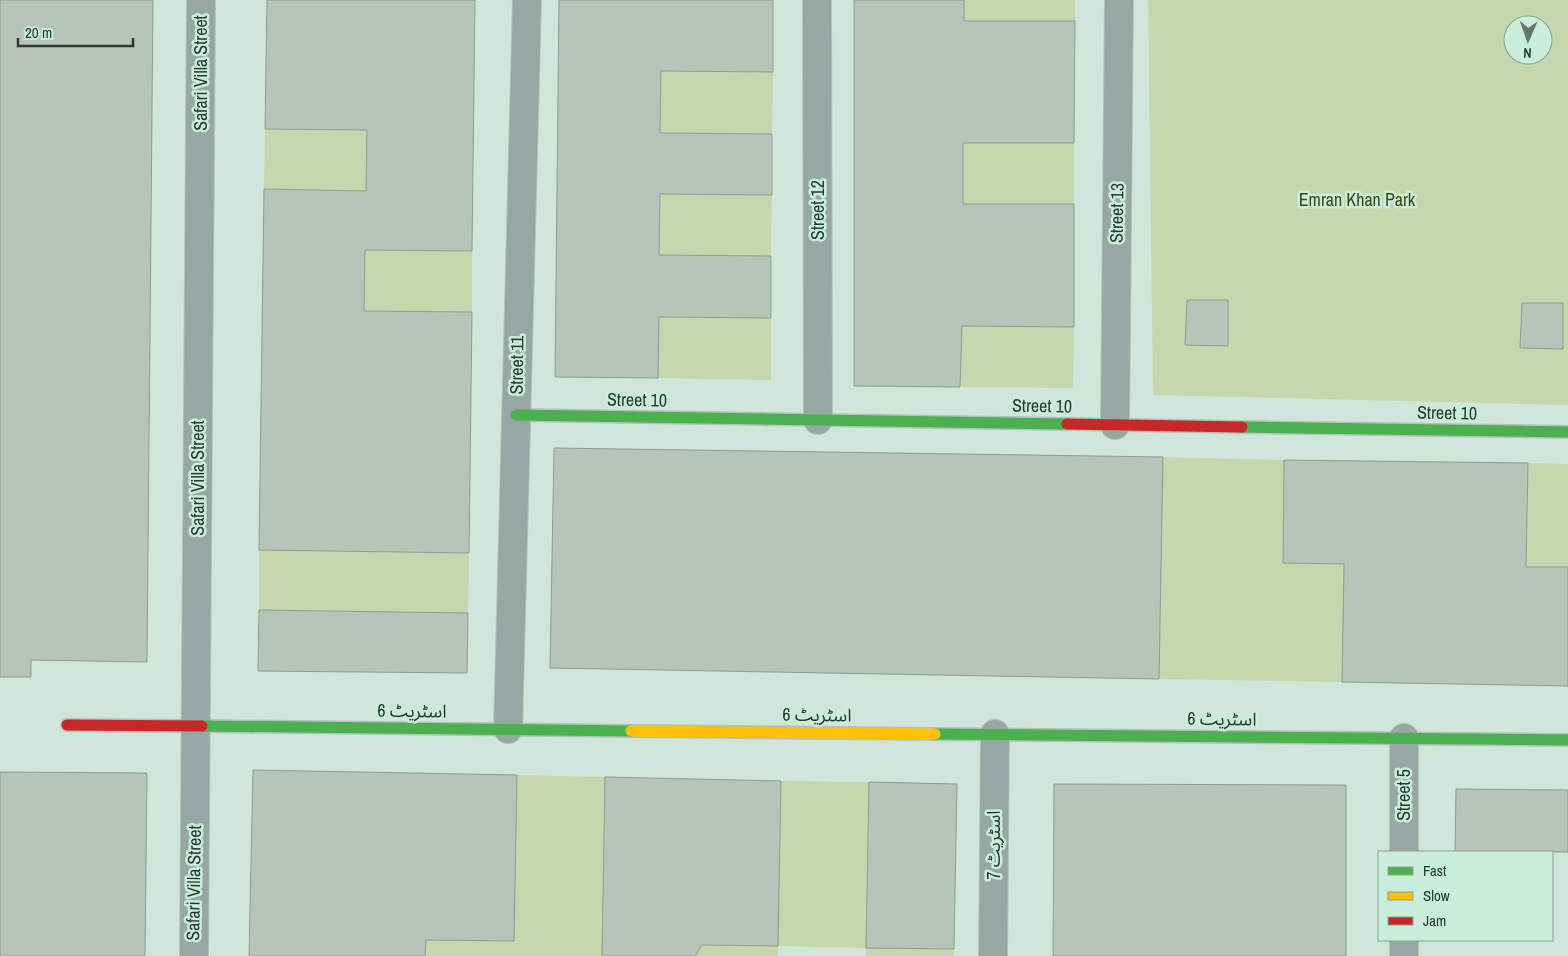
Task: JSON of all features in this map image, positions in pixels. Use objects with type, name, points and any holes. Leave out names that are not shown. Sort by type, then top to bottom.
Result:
[{"type":"street","name":"Safari Villa Street","points":[[194,956],[201,0]]},
{"type":"street","name":"Street 11","points":[[508,729],[526,0]]},
{"type":"street","name":"Street 12","points":[[817,0],[818,420]]},
{"type":"street","name":"Street 13","points":[[1115,425],[1119,0]]},
{"type":"street","name":"Street 10","points":[[516,415],[1568,432]]},
{"type":"street","name":"اسٹریٹ 6","points":[[66,725],[1568,740]]},
{"type":"street","name":"اسٹریٹ 7","points":[[993,956],[995,734]]},
{"type":"street","name":"Street 5","points":[[1404,738],[1404,851]]},
{"type":"street","points":[[1404,941],[1404,956]]},
{"type":"green space","points":[[964,0],[1075,0],[1075,21],[964,21]]},
{"type":"green space","name":"Emran Khan Park","points":[[1148,0],[1568,0],[1568,405],[1153,395]]},
{"type":"green space","points":[[661,71],[773,72],[772,134],[660,133]]},
{"type":"green space","points":[[265,129],[367,130],[366,191],[264,189]]},
{"type":"green space","points":[[963,143],[1074,143],[1074,204],[963,204]]},
{"type":"green space","points":[[660,194],[772,195],[771,256],[659,255]]},
{"type":"green space","points":[[365,250],[472,251],[472,312],[364,311]]},
{"type":"green space","points":[[659,317],[771,318],[771,380],[658,378]]},
{"type":"green space","points":[[962,326],[1074,327],[1073,388],[960,387]]},
{"type":"green space","points":[[1163,457],[1284,460],[1283,563],[1344,564],[1342,682],[1159,679]]},
{"type":"green space","points":[[1528,463],[1568,464],[1568,567],[1526,567]]},
{"type":"green space","points":[[259,550],[469,553],[468,613],[259,610]]},
{"type":"green space","points":[[517,775],[605,777],[602,956],[425,956],[426,940],[514,941]]},
{"type":"green space","points":[[781,781],[869,782],[866,947],[954,949],[954,956],[866,956],[866,948],[778,946]]},
{"type":"green space","points":[[690,945],[778,946],[778,956],[690,956]]},
{"type":"building","points":[[0,0],[153,0],[147,662],[31,660],[31,677],[0,677]]},
{"type":"building","points":[[267,0],[475,0],[472,251],[365,250],[364,311],[472,312],[469,553],[259,550],[264,189],[366,191],[367,130],[265,129]]},
{"type":"building","points":[[559,0],[773,0],[773,72],[661,71],[660,133],[772,134],[772,195],[660,194],[659,255],[771,256],[771,318],[659,317],[658,378],[555,377]]},
{"type":"building","points":[[854,0],[964,0],[964,21],[1075,21],[1074,143],[963,143],[963,204],[1074,204],[1074,327],[962,326],[960,387],[854,386]]},
{"type":"building","points":[[1187,300],[1228,300],[1228,346],[1185,345]]},
{"type":"building","points":[[1522,303],[1563,303],[1563,349],[1520,348]]},
{"type":"building","points":[[554,448],[1163,457],[1159,679],[550,668]]},
{"type":"building","points":[[1284,460],[1528,463],[1526,567],[1568,567],[1568,686],[1342,682],[1344,564],[1283,563]]},
{"type":"building","points":[[259,610],[468,613],[467,673],[258,671]]},
{"type":"building","points":[[253,770],[517,775],[514,941],[426,940],[425,956],[249,956]]},
{"type":"building","points":[[0,772],[147,773],[145,956],[0,956]]},
{"type":"building","points":[[605,777],[781,781],[778,946],[702,945],[695,956],[602,956]]},
{"type":"building","points":[[869,782],[957,784],[954,949],[866,948]]},
{"type":"building","points":[[1054,784],[1346,785],[1346,956],[1053,956]]},
{"type":"building","points":[[1456,789],[1568,790],[1568,852],[1455,851]]},
{"type":"traffic: fast","points":[[516,415],[1067,424]]},
{"type":"traffic: fast","points":[[1242,427],[1568,432]]},
{"type":"traffic: fast","points":[[202,726],[631,731]]},
{"type":"traffic: fast","points":[[935,734],[1568,740]]},
{"type":"traffic: slow","points":[[631,731],[935,734]]},
{"type":"traffic: jam","points":[[1067,424],[1242,427]]},
{"type":"traffic: jam","points":[[67,725],[202,726]]}]
